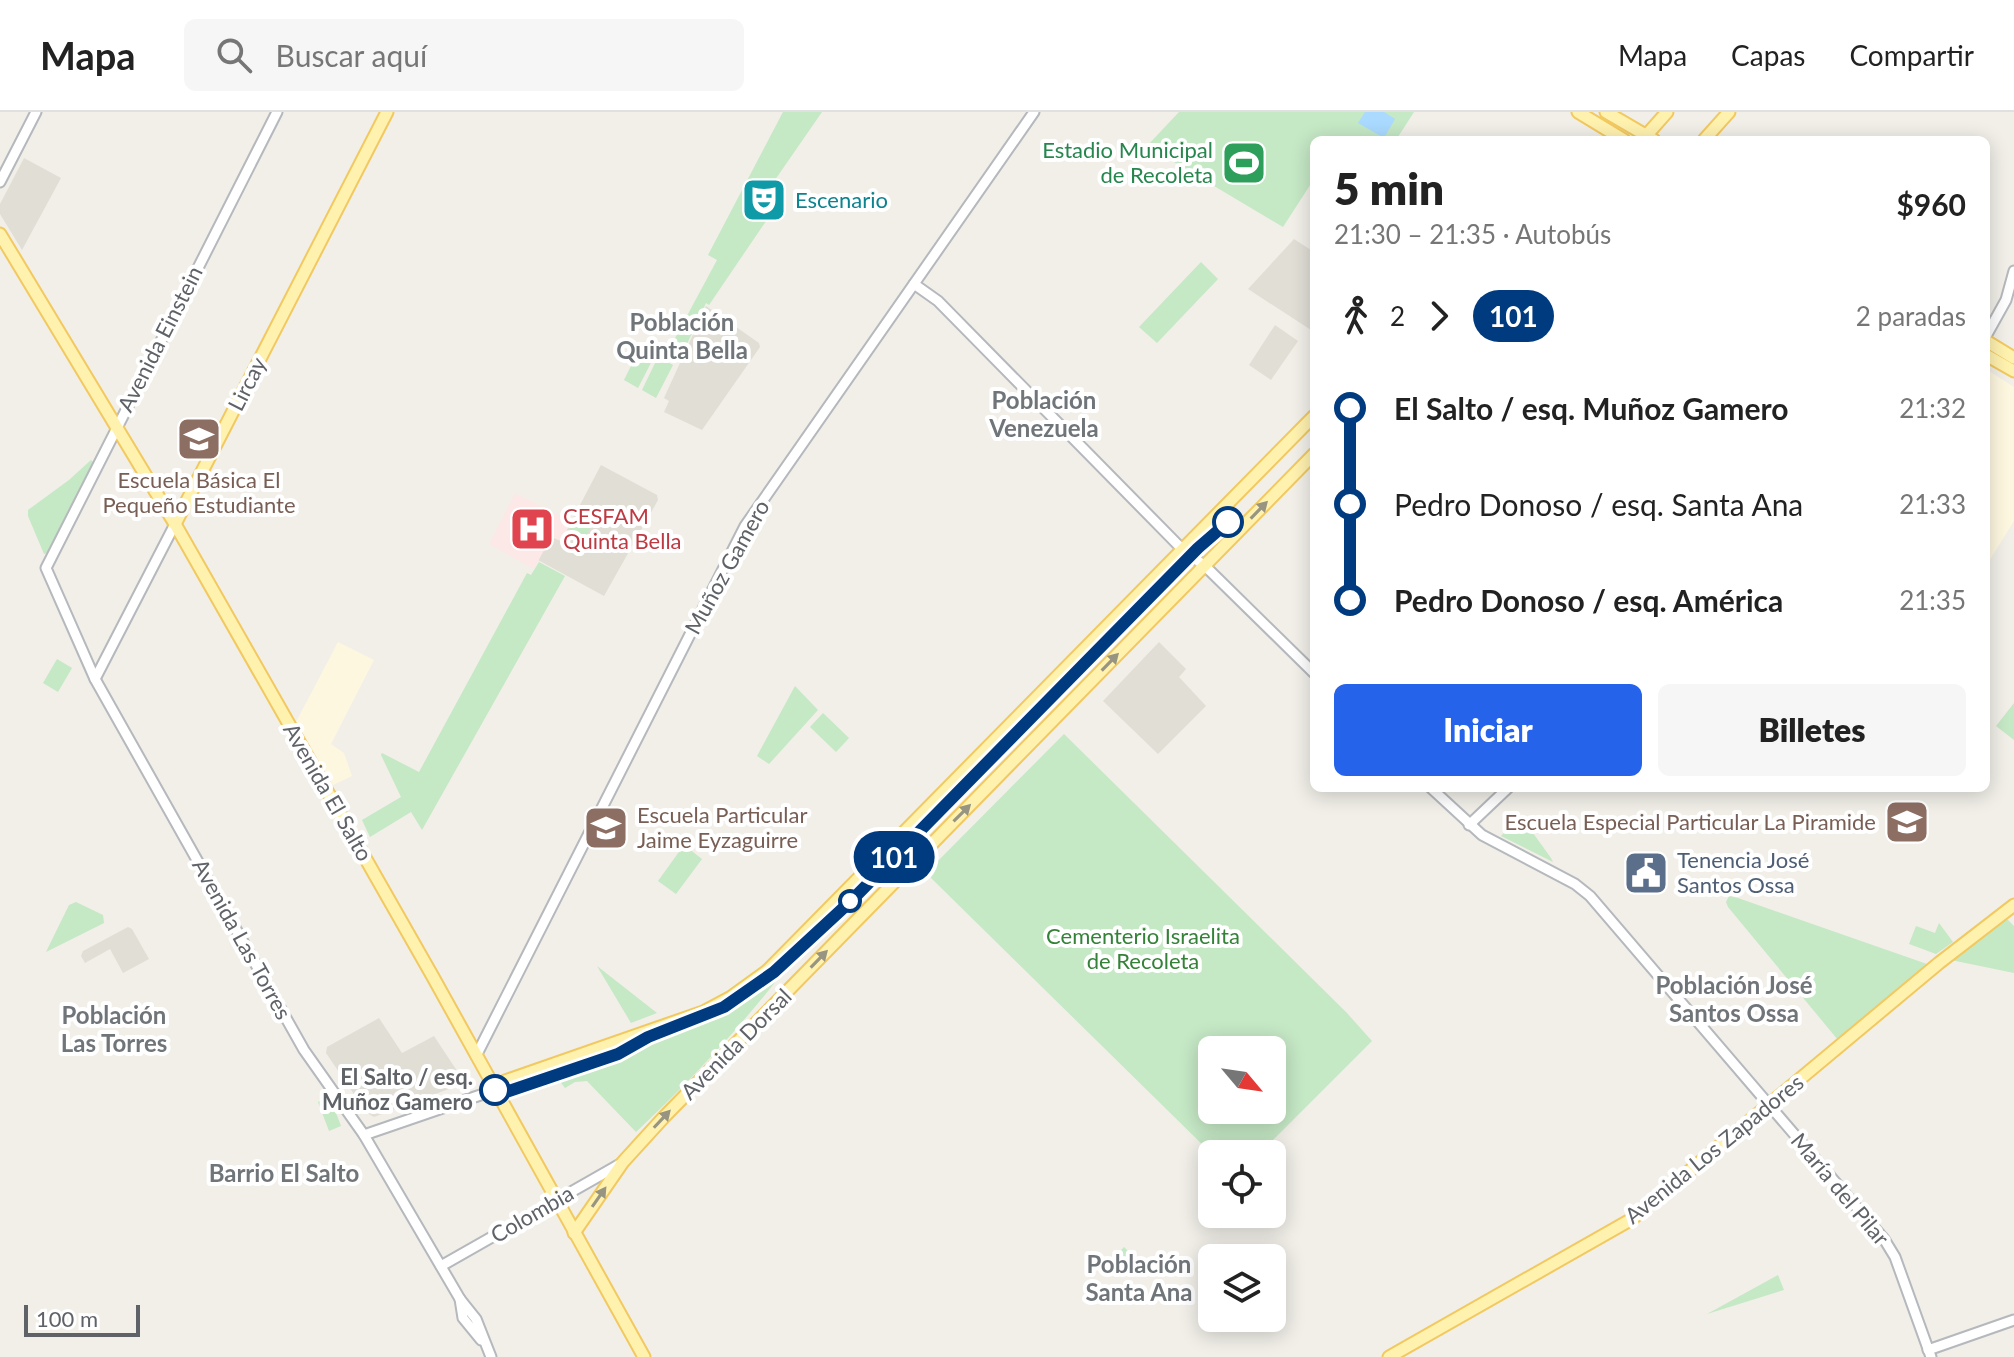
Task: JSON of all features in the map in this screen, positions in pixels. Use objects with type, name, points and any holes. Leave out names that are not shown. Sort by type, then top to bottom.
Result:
[{"type":"main road","name":"Lircay","points":[[175,524],[387,112]]},
{"type":"main road","points":[[1582,115],[1598,117],[1606,112],[1644,136]]},
{"type":"main road","points":[[1649,136],[1667,112]]},
{"type":"main road","points":[[1708,136],[1729,112]]},
{"type":"main road","points":[[1582,115],[1617,136]]},
{"type":"main road","name":"Avenida El Salto","points":[[0,234],[175,524],[644,1357]]},
{"type":"main road","points":[[1990,342],[2014,358]]},
{"type":"main road","points":[[1990,357],[2014,371]]},
{"type":"main road","name":"Avenida Dorsal","points":[[495,1090],[505,1081],[703,1012],[760,977],[1310,420]]},
{"type":"main road","name":"Avenida Dorsal","points":[[574,1233],[623,1162],[701,1078],[1310,458]]},
{"type":"main road","name":"Avenida Los Zapadores","points":[[1389,1357],[1624,1224],[1939,963],[2014,905]]},
{"type":"street","points":[[0,182],[36,112]]},
{"type":"street","name":"Avenida Einstein","points":[[46,568],[277,112]]},
{"type":"street","name":"Muñoz Gamero","points":[[476,1056],[738,538],[1034,112]]},
{"type":"street","points":[[1990,331],[2006,300],[2014,271]]},
{"type":"street","points":[[914,284],[938,301],[1183,550],[1205,566],[1310,669]]},
{"type":"street","name":"Lircay","points":[[95,679],[175,524]]},
{"type":"street","name":"Avenida Las Torres","points":[[46,568],[95,679],[304,1050],[364,1135],[460,1299],[476,1319],[491,1357]]},
{"type":"street","points":[[86,659],[107,656]]},
{"type":"street","name":"María del Pilar","points":[[1435,792],[1469,825],[1500,847],[1586,892],[1890,1248],[1930,1354]]},
{"type":"street","points":[[1469,825],[1504,792]]},
{"type":"street","points":[[364,1135],[495,1090]]},
{"type":"street","name":"Colombia","points":[[441,1266],[623,1162]]},
{"type":"street","points":[[1930,1354],[2014,1320]]},
{"type":"shaded area","points":[[24,158],[61,178],[22,250],[0,214],[0,204]]},
{"type":"shaded area","points":[[1294,239],[1310,249],[1310,329],[1248,289]]},
{"type":"shaded area","points":[[706,306],[759,343],[760,347],[702,430],[664,412],[669,401],[664,398]]},
{"type":"shaded area","points":[[1275,325],[1298,341],[1271,380],[1249,365]]},
{"type":"shaded area","points":[[1990,372],[2014,387],[2014,521],[1990,560]]},
{"type":"shaded area","points":[[601,465],[657,495],[658,500],[604,596],[538,560],[551,536],[561,541]]},
{"type":"shaded area","name":"CESFAM Quinta Bella","points":[[515,493],[571,522],[561,541],[551,537],[534,569],[489,544]]},
{"type":"shaded area","points":[[338,642],[374,660],[331,744],[344,753],[352,776],[333,785],[296,722]]},
{"type":"shaded area","points":[[1159,642],[1186,669],[1179,677],[1206,706],[1158,754],[1103,701]]},
{"type":"shaded area","points":[[128,927],[149,959],[123,973],[110,949],[85,963],[81,956],[83,951]]},
{"type":"shaded area","points":[[379,1018],[402,1053],[434,1036],[465,1083],[374,1117],[367,1113],[326,1053],[327,1047]]},
{"type":"green space","points":[[783,112],[822,112],[768,190],[781,199],[709,305],[706,303],[680,359],[667,353],[717,260],[708,255]]},
{"type":"green space","name":"Estadio Municipal de Recoleta","points":[[1179,112],[1414,112],[1399,136],[1310,136],[1310,185],[1283,227],[1147,146]]},
{"type":"green space","points":[[1201,262],[1218,279],[1157,343],[1139,327]]},
{"type":"green space","points":[[640,348],[655,355],[638,388],[624,380]]},
{"type":"green space","points":[[658,357],[673,365],[656,398],[642,390]]},
{"type":"green space","points":[[91,460],[94,463],[48,553],[44,554],[28,510]]},
{"type":"green space","points":[[583,506],[598,514],[581,545],[566,536]]},
{"type":"green space","points":[[539,562],[565,576],[422,830],[411,812],[370,837],[362,820],[401,797],[382,753],[419,772],[527,573],[531,575]]},
{"type":"green space","points":[[57,659],[72,668],[58,692],[43,683]]},
{"type":"green space","points":[[795,686],[818,710],[769,764],[757,756]]},
{"type":"green space","points":[[2014,703],[2014,740],[1996,726]]},
{"type":"green space","points":[[823,713],[849,738],[836,752],[810,727]]},
{"type":"green space","name":"Cementerio Israelita de Recoleta","points":[[1064,734],[1372,1041],[1273,1140],[1198,1140],[926,873]]},
{"type":"green space","points":[[1520,815],[1551,858],[1553,862],[1501,836]]},
{"type":"green space","points":[[684,845],[702,859],[676,894],[658,881]]},
{"type":"green space","points":[[1729,896],[1927,964],[1838,1040],[1728,907],[1726,902]]},
{"type":"green space","points":[[76,902],[103,915],[104,923],[46,952],[69,905]]},
{"type":"green space","points":[[2005,917],[2014,926],[2014,973],[1951,960]]},
{"type":"green space","points":[[1939,923],[1953,942],[1936,954],[1909,944],[1916,926],[1935,933]]},
{"type":"green space","points":[[805,944],[725,1042],[636,1132],[587,1081],[575,1082],[565,1088],[559,1080],[626,1055],[668,1033],[721,1012],[763,984]]},
{"type":"green space","points":[[597,966],[657,1013],[631,1023]]},
{"type":"green space","points":[[330,1097],[341,1126],[329,1131],[318,1102]]},
{"type":"green space","points":[[1124,1247],[1137,1260],[1121,1277],[1108,1264]]},
{"type":"green space","points":[[1778,1275],[1784,1290],[1707,1314]]},
{"type":"water","points":[[1365,112],[1384,112],[1395,119],[1385,136],[1358,123]]},
{"type":"bus line","name":"101","points":[[495,1090],[506,1092],[618,1054],[648,1037],[724,1007],[748,993],[852,900],[1198,548],[1228,522]]},
{"type":"place","name":"Estadio Municipal de Recoleta","points":[[1244,163]]},
{"type":"place","name":"Escenario","points":[[764,200]]},
{"type":"place","name":"Escuela Básica El Pequeño Estudiante","points":[[199,439]]},
{"type":"place","name":"CESFAM Quinta Bella","points":[[532,529]]},
{"type":"place","name":"Escuela Especial Particular La Piramide","points":[[1907,822]]},
{"type":"place","name":"Escuela Particular Jaime Eyzaguirre","points":[[606,828]]},
{"type":"place","name":"Tenencia José Santos Ossa","points":[[1646,873]]},
{"type":"place","name":"El Salto / esq. Muñoz Gamero","points":[[495,1090]]},
{"type":"district","name":"Población Quinta Bella","points":[[682,337]]},
{"type":"district","name":"Población Venezuela","points":[[1044,415]]},
{"type":"district","name":"Población José Santos Ossa","points":[[1734,1000]]},
{"type":"district","name":"Población Las Torres","points":[[114,1030]]},
{"type":"district","name":"Barrio El Salto","points":[[284,1174]]},
{"type":"district","name":"Población Santa Ana","points":[[1139,1279]]}]
